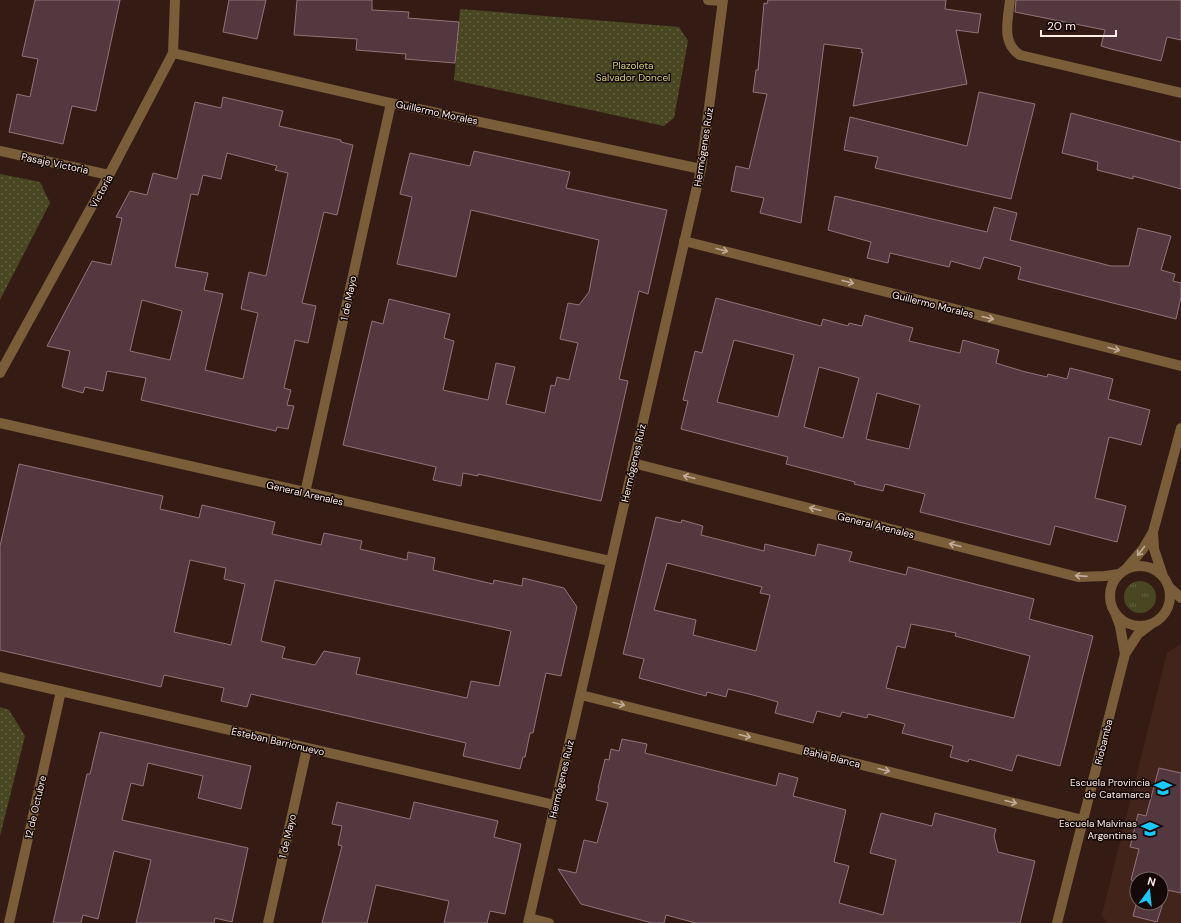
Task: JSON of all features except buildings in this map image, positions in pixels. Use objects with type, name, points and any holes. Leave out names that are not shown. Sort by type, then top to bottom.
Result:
[{"type":"street","name":"Victoria","points":[[0,373],[109,175],[173,53],[175,0]]},
{"type":"street","points":[[708,0],[723,1]]},
{"type":"street","points":[[1010,0],[1007,32],[1008,43],[1012,50],[1020,55],[1181,93]]},
{"type":"street","name":"Hermógenes Ruiz","points":[[529,921],[610,561],[701,169],[723,1]]},
{"type":"street","name":"Guillermo Morales","points":[[173,53],[391,103],[701,169]]},
{"type":"street","name":"1 de Mayo","points":[[305,493],[391,103]]},
{"type":"street","name":"Pasaje Victoria","points":[[0,151],[109,175]]},
{"type":"street","name":"Guillermo Morales","points":[[684,241],[1181,366]]},
{"type":"street","name":"General Arenales","points":[[0,423],[610,561]]},
{"type":"street","points":[[1153,532],[1155,552],[1171,595],[1167,611],[1159,620],[1150,625],[1131,625],[1122,621],[1115,614],[1110,604],[1109,595],[1114,580],[1143,549],[1153,532],[1181,428]]},
{"type":"street","name":"General Arenales","points":[[633,463],[1078,577],[1123,571]]},
{"type":"street","points":[[1123,571],[1136,566],[1146,566],[1163,576]]},
{"type":"street","points":[[1169,587],[1181,598]]},
{"type":"street","name":"Riobamba","points":[[1115,614],[1120,626],[1125,654]]},
{"type":"street","name":"Riobamba","points":[[1057,923],[1125,654],[1138,634],[1150,625]]},
{"type":"street","name":"Esteban Barrionuevo","points":[[0,677],[555,805]]},
{"type":"street","name":"12 de Octubre","points":[[9,923],[61,691]]},
{"type":"street","name":"Bahía Blanca","points":[[581,695],[1084,820]]},
{"type":"street","name":"1 de Mayo","points":[[268,923],[307,748]]},
{"type":"street","points":[[529,921],[549,923]]},
{"type":"shaded area","name":"Escuela Provincia de Catamarca","points":[[1181,644],[1181,923],[1107,923],[1102,915],[1167,653]]},
{"type":"green space","name":"Plazoleta Salvador Doncel","points":[[460,9],[679,27],[688,41],[674,118],[664,126],[454,80]]},
{"type":"green space","points":[[0,174],[40,182],[50,203],[0,300]]},
{"type":"green space","points":[[1140,581],[1151,586],[1156,597],[1151,608],[1140,613],[1129,608],[1124,597],[1129,586]]},
{"type":"green space","points":[[0,707],[9,710],[25,736],[0,836]]},
{"type":"place","name":"Escuela Provincia de Catamarca","points":[[1163,788]]},
{"type":"place","name":"Escuela Malvinas Argentinas","points":[[1150,829]]}]
